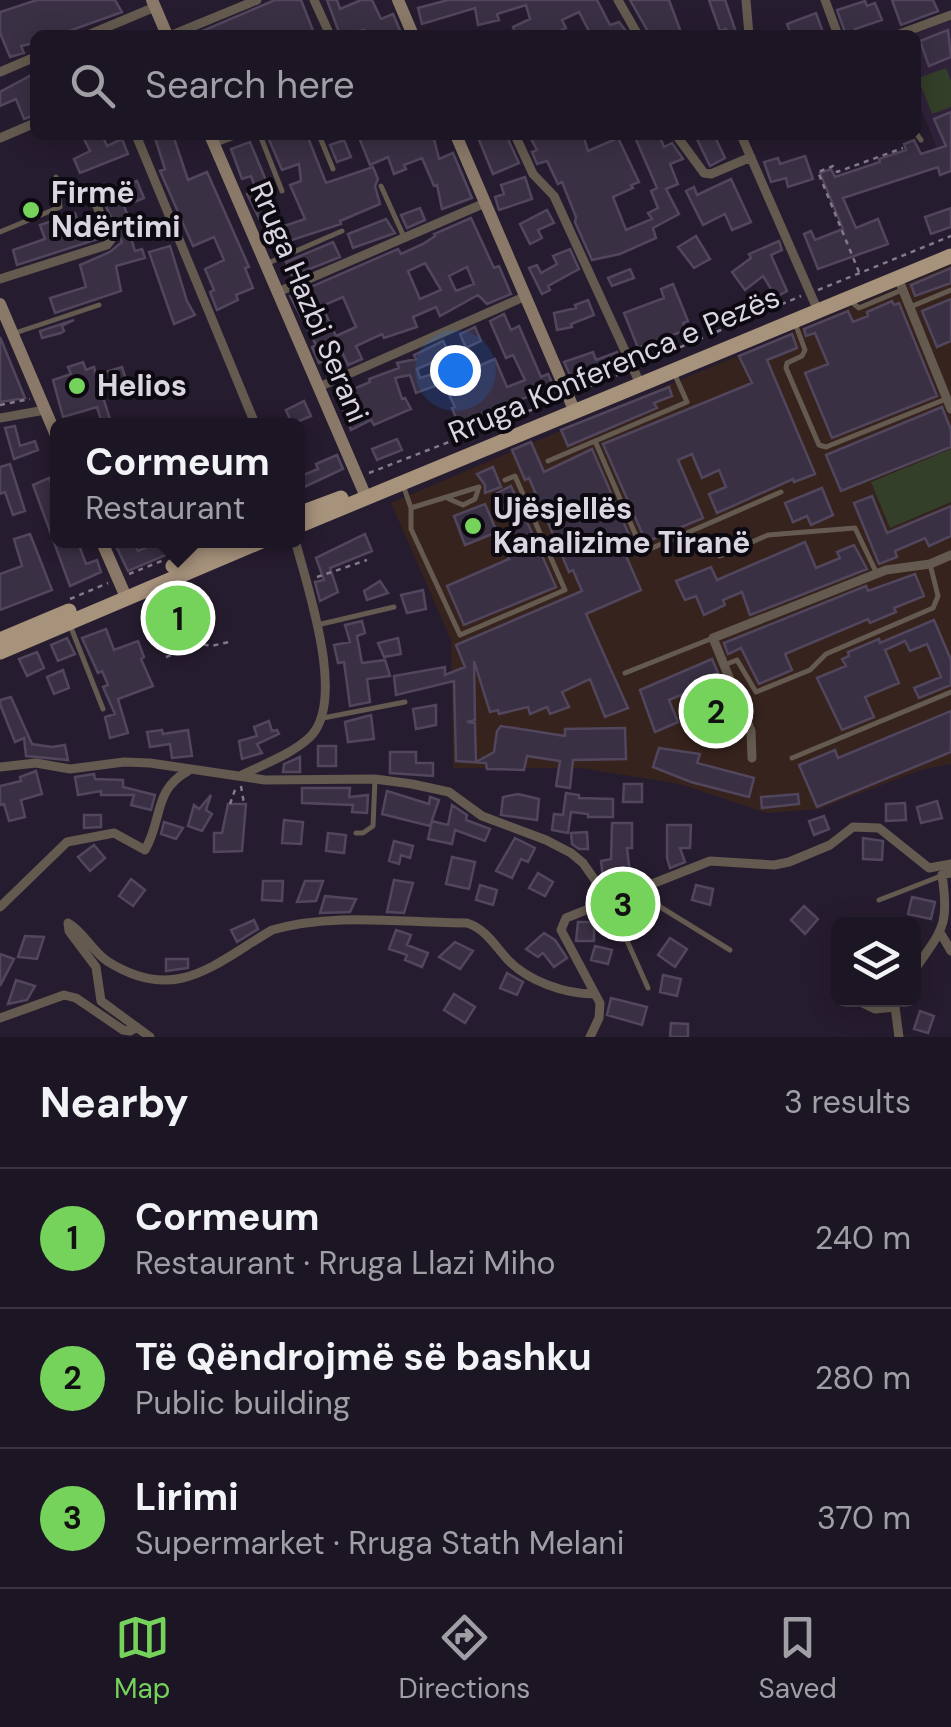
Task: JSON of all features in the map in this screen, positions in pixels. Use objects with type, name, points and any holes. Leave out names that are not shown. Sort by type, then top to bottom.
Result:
[{"type":"main road","name":"Rruga Konferenca e Pezës","points":[[305,523],[402,483],[635,372],[951,248]]},
{"type":"main road","name":"Rruga Konferenca e Pezës","points":[[305,511],[360,484],[572,404],[674,372],[847,298],[900,284],[951,256]]},
{"type":"main road","points":[[0,640],[215,548]]},
{"type":"main road","points":[[122,588],[240,548]]},
{"type":"main road","points":[[0,652],[67,612]]},
{"type":"street","points":[[182,30],[257,0]]},
{"type":"street","points":[[314,0],[328,30]]},
{"type":"street","points":[[398,0],[411,30]]},
{"type":"street","points":[[618,0],[635,30]]},
{"type":"street","points":[[746,0],[748,30]]},
{"type":"street","points":[[825,0],[836,30]]},
{"type":"street","points":[[98,30],[153,4],[166,30]]},
{"type":"street","points":[[910,30],[951,15]]},
{"type":"street","points":[[0,72],[30,59]]},
{"type":"street","points":[[0,138],[30,125]]},
{"type":"street","points":[[138,140],[253,418]]},
{"type":"street","name":"Rruga Hazbi Serani","points":[[212,140],[360,484]]},
{"type":"street","points":[[458,140],[572,404]]},
{"type":"street","points":[[517,140],[533,174],[554,196],[635,372]]},
{"type":"street","points":[[680,140],[704,173],[751,157]]},
{"type":"street","points":[[743,140],[813,299]]},
{"type":"street","points":[[278,292],[485,203]]},
{"type":"street","points":[[0,279],[107,246],[110,240],[97,206]]},
{"type":"street","points":[[900,284],[949,404]]},
{"type":"street","points":[[318,387],[526,296]]},
{"type":"street","points":[[0,304],[50,420]]},
{"type":"street","points":[[0,418],[46,410]]},
{"type":"street","points":[[104,548],[122,588]]},
{"type":"street","points":[[242,775],[296,748],[312,735],[322,718],[327,697],[317,625],[298,548]]},
{"type":"street","points":[[752,758],[751,731],[712,638],[877,574],[930,564],[951,555]]},
{"type":"street","points":[[0,767],[36,763],[70,769],[124,762],[265,780],[375,780],[448,792],[482,816],[546,840],[582,863],[609,900]]},
{"type":"street","points":[[0,907],[67,842],[114,833],[145,850],[155,834],[164,790],[188,771]]},
{"type":"street","points":[[590,1037],[600,1003],[561,930],[566,918],[710,862],[790,862],[830,844],[854,827],[879,828],[929,868],[951,864]]},
{"type":"street","points":[[921,960],[940,934],[947,909],[946,874]]},
{"type":"street","points":[[150,1037],[101,1001],[96,967],[69,931],[68,923],[112,964],[166,980],[195,976],[284,926],[313,922],[468,923],[479,927],[511,964],[527,974],[566,991],[594,994]]},
{"type":"street","points":[[940,934],[951,951]]},
{"type":"street","points":[[0,1018],[64,995],[76,998],[123,1030],[137,1027]]},
{"type":"street","points":[[897,1007],[900,1036]]},
{"type":"lane","points":[[262,140],[282,191]]},
{"type":"lane","points":[[320,140],[333,170]]},
{"type":"lane","points":[[0,232],[60,207],[56,178]]},
{"type":"lane","points":[[381,186],[404,237]]},
{"type":"lane","points":[[266,264],[342,232]]},
{"type":"lane","points":[[910,307],[951,290]]},
{"type":"lane","points":[[12,334],[98,305]]},
{"type":"lane","points":[[794,320],[805,350],[802,356],[786,362],[786,368],[819,445],[826,447],[949,404]]},
{"type":"lane","points":[[548,461],[687,402],[674,372]]},
{"type":"lane","points":[[595,441],[642,552],[782,492]]},
{"type":"lane","points":[[402,483],[411,508],[411,530],[460,636],[565,590],[515,476],[505,480]]},
{"type":"lane","points":[[411,508],[479,488],[475,499],[463,504],[449,499]]},
{"type":"lane","points":[[720,556],[768,535],[855,528],[877,574]]},
{"type":"lane","points":[[724,665],[738,660],[756,692],[810,670],[826,654],[934,608],[938,596],[930,564]]},
{"type":"lane","points":[[317,625],[394,607]]},
{"type":"lane","points":[[67,612],[103,708]]},
{"type":"lane","points":[[625,673],[712,638]]},
{"type":"lane","points":[[792,758],[951,692]]},
{"type":"lane","points":[[322,718],[406,702]]},
{"type":"lane","points":[[356,834],[372,826],[375,780]]},
{"type":"lane","points":[[878,900],[946,874]]},
{"type":"lane","points":[[642,887],[649,900],[730,950]]},
{"type":"lane","points":[[609,900],[648,988]]},
{"type":"path","points":[[860,273],[818,172],[833,166],[837,172],[903,148]]},
{"type":"path","points":[[360,484],[572,404],[635,372],[813,299],[860,273],[951,236]]},
{"type":"path","points":[[0,405],[30,400]]},
{"type":"path","points":[[67,612],[122,588],[163,560]]},
{"type":"path","points":[[306,581],[367,560]]},
{"type":"path","points":[[166,657],[202,644],[229,642]]},
{"type":"path","points":[[242,789],[244,804]]},
{"type":"path","points":[[230,804],[233,790]]},
{"type":"shaded area","points":[[951,20],[951,143],[937,148],[921,108],[921,32]]},
{"type":"shaded area","points":[[951,265],[951,764],[921,770],[819,809],[767,813],[680,784],[581,768],[453,768],[451,640],[391,503]]},
{"type":"green space","points":[[946,68],[951,81],[951,107],[932,114],[921,77]]},
{"type":"green space","points":[[951,449],[951,502],[890,528],[871,482]]},
{"type":"building","points":[[37,0],[115,0],[122,12],[72,30],[30,30],[30,44],[21,46],[24,53],[10,57],[0,33],[0,12]]},
{"type":"building","points":[[275,0],[301,0],[313,30],[205,30]]},
{"type":"building","points":[[327,0],[337,0],[340,9],[372,0],[381,19],[393,14],[400,30],[364,30],[338,30]]},
{"type":"building","points":[[448,0],[597,0],[610,25],[619,22],[625,30],[588,30],[579,12],[562,20],[566,28],[562,30],[514,30],[513,27],[530,19],[526,5],[497,14],[499,20],[478,25],[475,8],[422,24],[418,8]]},
{"type":"building","points":[[630,0],[669,0],[680,30],[647,30]]},
{"type":"building","points":[[709,0],[725,0],[735,30],[720,30]]},
{"type":"building","points":[[892,0],[933,0],[938,11],[901,25]]},
{"type":"building","points":[[865,1],[867,6],[875,3],[882,20],[844,30],[837,10]]},
{"type":"building","points":[[816,13],[822,30],[789,30],[787,24]]},
{"type":"building","points":[[948,30],[951,57],[929,66],[921,41]]},
{"type":"building","points":[[30,76],[30,117],[24,119],[16,99],[0,106],[0,92]]},
{"type":"building","points":[[951,112],[951,171],[940,175],[938,167],[843,198],[856,228],[878,219],[888,244],[818,269],[804,234],[811,231],[815,240],[843,229],[820,173],[831,169],[835,177],[880,162],[879,159],[906,150],[904,144],[914,140],[921,154],[946,146],[934,119]]},
{"type":"building","points":[[84,140],[104,140],[107,146],[122,140],[128,154],[80,173],[74,159],[90,151]]},
{"type":"building","points":[[156,140],[175,140],[188,180],[207,172],[249,267],[245,268],[253,288],[217,310],[205,269],[224,260],[214,237],[193,246],[160,171],[165,169]]},
{"type":"building","points":[[269,140],[309,140],[326,183],[373,167],[380,204],[340,221],[341,224],[286,242],[281,227],[305,219],[290,185],[301,181],[299,164],[282,170]]},
{"type":"building","points":[[344,140],[351,157],[337,162],[330,145]]},
{"type":"building","points":[[360,140],[434,140],[439,159],[453,153],[472,198],[442,209],[437,185],[434,186],[422,158],[394,174],[388,157],[370,165]]},
{"type":"building","points":[[479,140],[508,140],[519,163],[493,174]]},
{"type":"building","points":[[532,140],[585,140],[588,151],[619,140],[639,182],[613,197],[626,230],[652,219],[648,213],[658,208],[651,191],[657,188],[636,140],[661,140],[664,147],[672,143],[683,159],[670,164],[678,184],[666,189],[679,214],[653,228],[656,238],[620,254],[592,260],[562,182],[558,184],[547,161],[537,164],[532,152],[537,150]]},
{"type":"building","points":[[697,140],[716,140],[725,158],[710,166]]},
{"type":"building","points":[[250,142],[277,207],[270,210],[276,228],[266,232],[247,194],[256,190],[251,176],[242,179],[231,149]]},
{"type":"building","points":[[805,156],[813,179],[788,187],[786,178],[771,182],[764,162],[778,158],[780,164]]},
{"type":"building","points":[[525,177],[532,199],[499,210],[495,197],[504,194],[501,185]]},
{"type":"building","points":[[731,179],[751,222],[732,230],[725,214],[703,225],[686,191],[694,187],[697,195]]},
{"type":"building","points":[[137,181],[144,198],[124,206],[135,251],[142,249],[145,258],[116,266],[121,291],[55,313],[50,298],[86,287],[80,265],[110,252],[122,242],[104,202],[123,194],[121,188]]},
{"type":"building","points":[[420,208],[425,220],[407,228],[401,215]]},
{"type":"building","points":[[951,208],[951,227],[931,234],[925,217]]},
{"type":"building","points":[[547,210],[554,223],[538,230],[542,238],[530,244],[520,224]]},
{"type":"building","points":[[75,213],[80,228],[95,223],[101,238],[17,265],[13,250],[45,239],[40,225]]},
{"type":"building","points":[[471,218],[511,294],[487,304],[478,295],[440,316],[436,307],[413,317],[417,327],[384,338],[382,334],[356,346],[362,359],[348,365],[342,352],[319,363],[312,347],[316,345],[290,296],[398,249],[401,254]],"holes":[[[425,263],[441,290],[420,299],[408,271]],[[467,267],[474,284],[456,291],[449,276]],[[343,297],[356,327],[336,336],[322,306]]]},
{"type":"building","points":[[386,219],[395,233],[353,248],[348,234]]},
{"type":"building","points":[[696,236],[710,259],[694,268],[678,247]]},
{"type":"building","points":[[779,241],[782,250],[771,255],[787,291],[776,297],[763,276],[745,290],[732,272],[751,258],[749,254]]},
{"type":"building","points":[[333,242],[340,257],[292,276],[286,262]]},
{"type":"building","points":[[170,246],[195,315],[174,324],[149,252]]},
{"type":"building","points":[[570,249],[579,269],[548,286],[550,290],[542,294],[529,268],[537,265],[541,273],[557,264],[553,256]]},
{"type":"building","points":[[951,268],[951,283],[915,296],[911,285]]},
{"type":"building","points":[[630,269],[634,278],[612,286],[608,278]]},
{"type":"building","points":[[673,284],[688,321],[683,323],[686,330],[638,348],[624,313],[664,298],[661,289]]},
{"type":"building","points":[[951,299],[951,341],[937,347],[922,311]]},
{"type":"building","points":[[588,300],[594,315],[557,330],[554,313],[576,308],[575,305]]},
{"type":"building","points":[[892,301],[894,305],[899,303],[937,396],[832,438],[805,373],[828,364],[815,333],[806,336],[804,329],[848,311],[853,322]]},
{"type":"building","points":[[504,314],[511,330],[519,326],[541,377],[548,374],[554,387],[458,423],[443,383],[416,393],[410,375],[395,378],[402,399],[411,409],[351,430],[334,389],[346,384],[349,391],[370,382],[369,379],[399,368],[397,363],[416,359],[414,355],[443,341],[450,355],[417,369],[420,378],[474,361],[476,367],[495,359],[507,387],[525,380],[513,355],[506,358],[490,321]]},
{"type":"building","points":[[74,320],[62,326],[61,333],[42,338],[40,331]]},
{"type":"building","points":[[475,327],[481,341],[466,348],[460,334]]},
{"type":"building","points":[[792,334],[797,348],[767,360],[815,474],[794,482],[793,479],[717,513],[709,494],[726,487],[719,470],[702,478],[692,454],[678,460],[703,518],[646,542],[603,444],[752,383],[739,356]]},
{"type":"building","points":[[0,337],[25,398],[0,402]]},
{"type":"building","points":[[593,352],[596,360],[617,352],[623,366],[583,380],[581,372],[570,375],[564,362]]},
{"type":"building","name":"Helios","points":[[83,362],[86,370],[94,367],[96,375],[122,367],[127,383],[101,390],[110,418],[100,418],[97,407],[63,417],[53,380],[71,374],[68,367]]},
{"type":"building","points":[[669,387],[672,396],[654,403],[657,408],[568,446],[561,430]]},
{"type":"building","points":[[304,401],[311,416],[289,418],[286,410]]},
{"type":"building","points":[[942,407],[951,430],[951,447],[841,491],[826,455]]},
{"type":"building","points":[[15,426],[20,446],[35,441],[38,450],[14,459],[5,428]]},
{"type":"building","points":[[397,439],[402,450],[377,460],[372,449]]},
{"type":"building","points":[[531,442],[544,472],[592,449],[633,544],[623,549],[641,590],[586,614],[628,708],[605,717],[590,679],[562,692],[569,707],[550,714],[547,707],[530,714],[528,707],[499,714],[498,710],[490,712],[474,661],[475,720],[467,722],[475,723],[476,762],[494,752],[501,726],[565,736],[565,729],[625,728],[626,759],[573,760],[570,788],[556,786],[560,761],[527,756],[524,770],[487,769],[486,763],[456,761],[454,681],[396,695],[394,676],[445,667],[445,675],[465,667],[456,645],[582,591],[573,570],[569,572],[529,478],[525,480],[512,450]]},
{"type":"building","points":[[337,455],[343,469],[305,487],[305,474],[318,469],[316,464]]},
{"type":"building","points":[[10,464],[25,511],[13,515],[5,492],[0,494],[0,467]]},
{"type":"building","points":[[493,467],[501,487],[485,493],[485,485],[477,474]]},
{"type":"building","points":[[50,480],[50,531],[33,485]]},
{"type":"building","points":[[511,486],[556,587],[464,625],[447,586],[509,559],[503,547],[518,540],[497,493]]},
{"type":"building","points":[[822,488],[833,515],[811,525],[807,516],[793,522],[785,503]]},
{"type":"building","points":[[872,496],[887,533],[951,506],[951,536],[929,546],[925,538],[895,551],[897,557],[879,564],[854,503]]},
{"type":"building","points":[[485,504],[497,532],[465,545],[454,516]]},
{"type":"building","points":[[30,534],[52,590],[0,610],[0,574],[22,566],[14,539]]},
{"type":"building","points":[[365,534],[372,551],[330,568],[338,592],[320,601],[315,582],[324,580],[316,558]]},
{"type":"building","points":[[805,542],[816,568],[840,558],[837,552],[854,545],[867,569],[750,615],[742,592],[704,615],[696,596],[685,600],[676,581],[711,567],[717,580]]},
{"type":"building","points":[[56,548],[80,548],[86,564],[97,560],[101,572],[70,586]]},
{"type":"building","points":[[117,548],[172,548],[173,552],[128,571]]},
{"type":"building","points":[[915,574],[924,596],[870,623],[868,619],[785,654],[792,670],[759,684],[741,648],[728,654],[724,643],[866,586],[868,591]]},
{"type":"building","points":[[380,581],[388,593],[367,600],[364,591]]},
{"type":"building","points":[[179,590],[197,639],[178,646],[160,596]]},
{"type":"building","points":[[423,590],[426,609],[407,613],[401,595]]},
{"type":"building","points":[[934,620],[951,660],[951,685],[919,698],[914,688],[941,677],[927,644],[910,651],[905,641],[885,650],[899,683],[865,697],[874,717],[842,730],[817,678],[846,666],[842,659],[849,656],[848,652]]},
{"type":"building","points":[[362,621],[365,633],[357,636],[362,663],[385,660],[390,676],[367,679],[370,702],[350,706],[344,662],[338,663],[334,645],[350,642],[345,625]]},
{"type":"building","points":[[106,629],[114,650],[138,641],[153,686],[118,699],[128,733],[110,738],[105,717],[115,714],[103,687],[108,685],[82,638]]},
{"type":"building","points":[[67,638],[75,654],[58,661],[51,645]]},
{"type":"building","points":[[398,638],[401,654],[384,657],[378,643]]},
{"type":"building","points":[[37,652],[44,668],[27,676],[19,659]]},
{"type":"building","points":[[712,659],[739,722],[707,735],[690,691],[669,700],[678,722],[655,732],[640,690]]},
{"type":"building","points":[[63,670],[69,688],[54,694],[47,677]]},
{"type":"building","points":[[11,697],[32,744],[65,745],[68,760],[26,756],[24,738],[15,742],[0,704],[0,700]]},
{"type":"building","points":[[436,705],[436,725],[416,729],[413,709]]},
{"type":"building","points":[[951,711],[951,752],[817,807],[799,765],[835,750],[838,758]]},
{"type":"building","points":[[371,715],[374,739],[348,742],[345,722]]},
{"type":"building","points":[[269,721],[272,731],[279,734],[257,744],[262,753],[242,759],[239,741],[257,736],[254,727]]},
{"type":"building","points":[[162,730],[163,734],[188,730],[192,756],[172,758],[170,744],[150,747],[147,732]]},
{"type":"building","points":[[318,746],[336,746],[336,766],[318,766]]},
{"type":"building","points":[[659,748],[700,754],[697,763],[754,778],[749,797],[653,767]]},
{"type":"building","points":[[390,752],[416,752],[416,763],[433,763],[433,776],[390,773]]},
{"type":"building","points":[[300,757],[300,772],[283,772],[284,764]]},
{"type":"building","points":[[36,771],[42,794],[21,800],[25,817],[9,821],[4,804],[0,805],[0,786],[21,781],[20,777]]},
{"type":"building","points":[[94,774],[95,779],[123,780],[123,787],[155,795],[151,810],[131,805],[134,795],[101,795],[101,791],[78,795],[75,777]]},
{"type":"building","points":[[624,784],[642,784],[642,802],[623,802]]},
{"type":"building","points":[[302,788],[350,788],[349,797],[368,795],[367,813],[352,812],[353,805],[302,803]]},
{"type":"building","points":[[387,791],[429,804],[430,797],[439,800],[430,826],[382,814]]},
{"type":"building","points":[[566,793],[579,798],[613,799],[613,817],[571,812],[568,833],[552,830],[554,814],[563,815]]},
{"type":"building","points":[[518,794],[539,799],[537,820],[501,815],[503,797]]},
{"type":"building","points":[[798,794],[799,804],[762,808],[761,797]]},
{"type":"building","points":[[211,795],[206,810],[212,814],[202,831],[188,826],[194,805],[199,809]]},
{"type":"building","points":[[937,801],[942,818],[921,823],[917,807]]},
{"type":"building","points":[[905,803],[906,820],[886,821],[886,804]]},
{"type":"building","points":[[228,804],[246,804],[242,851],[214,852],[214,833],[222,833]]},
{"type":"building","points":[[452,805],[467,815],[466,820],[490,829],[485,841],[455,830],[452,844],[428,839],[432,821],[448,825]]},
{"type":"building","points":[[84,815],[101,815],[101,827],[84,828]]},
{"type":"building","points":[[824,816],[829,829],[814,835],[809,821]]},
{"type":"building","points":[[284,820],[303,822],[301,844],[282,843]]},
{"type":"building","points":[[164,822],[183,828],[176,839],[161,834]]},
{"type":"building","points":[[612,823],[632,823],[632,848],[627,848],[630,874],[603,878],[601,861],[611,859]]},
{"type":"building","points":[[667,825],[691,825],[690,848],[680,848],[685,862],[670,868],[667,858]]},
{"type":"building","points":[[587,832],[588,849],[572,844],[571,833]]},
{"type":"building","points":[[328,833],[346,835],[344,853],[326,851]]},
{"type":"building","points":[[515,838],[535,848],[528,862],[521,859],[512,878],[496,871]]},
{"type":"building","points":[[863,838],[883,841],[882,860],[863,859]]},
{"type":"building","points":[[394,841],[413,846],[410,858],[401,855],[399,864],[389,861]]},
{"type":"building","points":[[94,845],[105,858],[90,871],[78,857]]},
{"type":"building","points":[[452,857],[475,862],[469,889],[446,884]]},
{"type":"building","points":[[538,873],[553,882],[545,896],[529,888]]},
{"type":"building","points":[[131,879],[145,890],[133,906],[119,896]]},
{"type":"building","points":[[394,880],[413,883],[404,913],[387,912]]},
{"type":"building","points":[[263,881],[283,881],[282,901],[262,900]]},
{"type":"building","points":[[305,881],[323,881],[316,901],[297,902]]},
{"type":"building","points":[[480,885],[497,890],[493,905],[476,900]]},
{"type":"building","points":[[696,885],[713,889],[710,905],[692,900]]},
{"type":"building","points":[[325,896],[356,899],[350,912],[320,913]]},
{"type":"building","points":[[912,897],[935,902],[931,919],[908,914]]},
{"type":"building","points":[[634,900],[638,913],[623,917],[619,906]]},
{"type":"building","points":[[804,906],[818,919],[805,934],[791,920]]},
{"type":"building","points":[[254,920],[258,929],[237,942],[231,930]]},
{"type":"building","points":[[578,922],[594,922],[594,941],[576,941]]},
{"type":"building","points":[[396,930],[411,935],[407,945],[428,953],[422,967],[405,960],[407,955],[389,949]]},
{"type":"building","points":[[544,933],[555,940],[567,958],[554,967],[543,953],[538,957],[526,949]]},
{"type":"building","points":[[25,936],[44,937],[37,959],[18,957]]},
{"type":"building","points":[[670,938],[687,949],[675,967],[658,955]]},
{"type":"building","points":[[455,942],[473,951],[460,969],[439,957]]},
{"type":"building","points":[[595,946],[612,950],[608,964],[591,960]]},
{"type":"building","points":[[0,954],[14,959],[0,986]]},
{"type":"building","points":[[166,959],[188,959],[188,968],[166,971]]},
{"type":"building","points":[[507,973],[523,982],[517,995],[500,988]]},
{"type":"building","points":[[663,975],[681,979],[677,996],[660,992]]},
{"type":"building","points":[[16,980],[35,986],[27,1000],[8,1004]]},
{"type":"building","points":[[454,994],[475,1007],[465,1023],[444,1010]]},
{"type":"building","points":[[611,998],[647,1007],[642,1025],[607,1015]]},
{"type":"building","points":[[920,1011],[934,1016],[928,1033],[914,1029]]},
{"type":"building","points":[[671,1023],[688,1024],[688,1037],[670,1037]]},
{"type":"place","name":"Firmë Ndërtimi","points":[[31,210]]},
{"type":"place","name":"Helios","points":[[77,386]]},
{"type":"place","name":"Ujësjellës Kanalizime Tiranë","points":[[473,526]]},
{"type":"place","name":"Cormeum","points":[[178,618]]},
{"type":"place","name":"Të Qëndrojmë së bashku","points":[[716,711]]},
{"type":"place","name":"Lirimi","points":[[623,904]]}]
